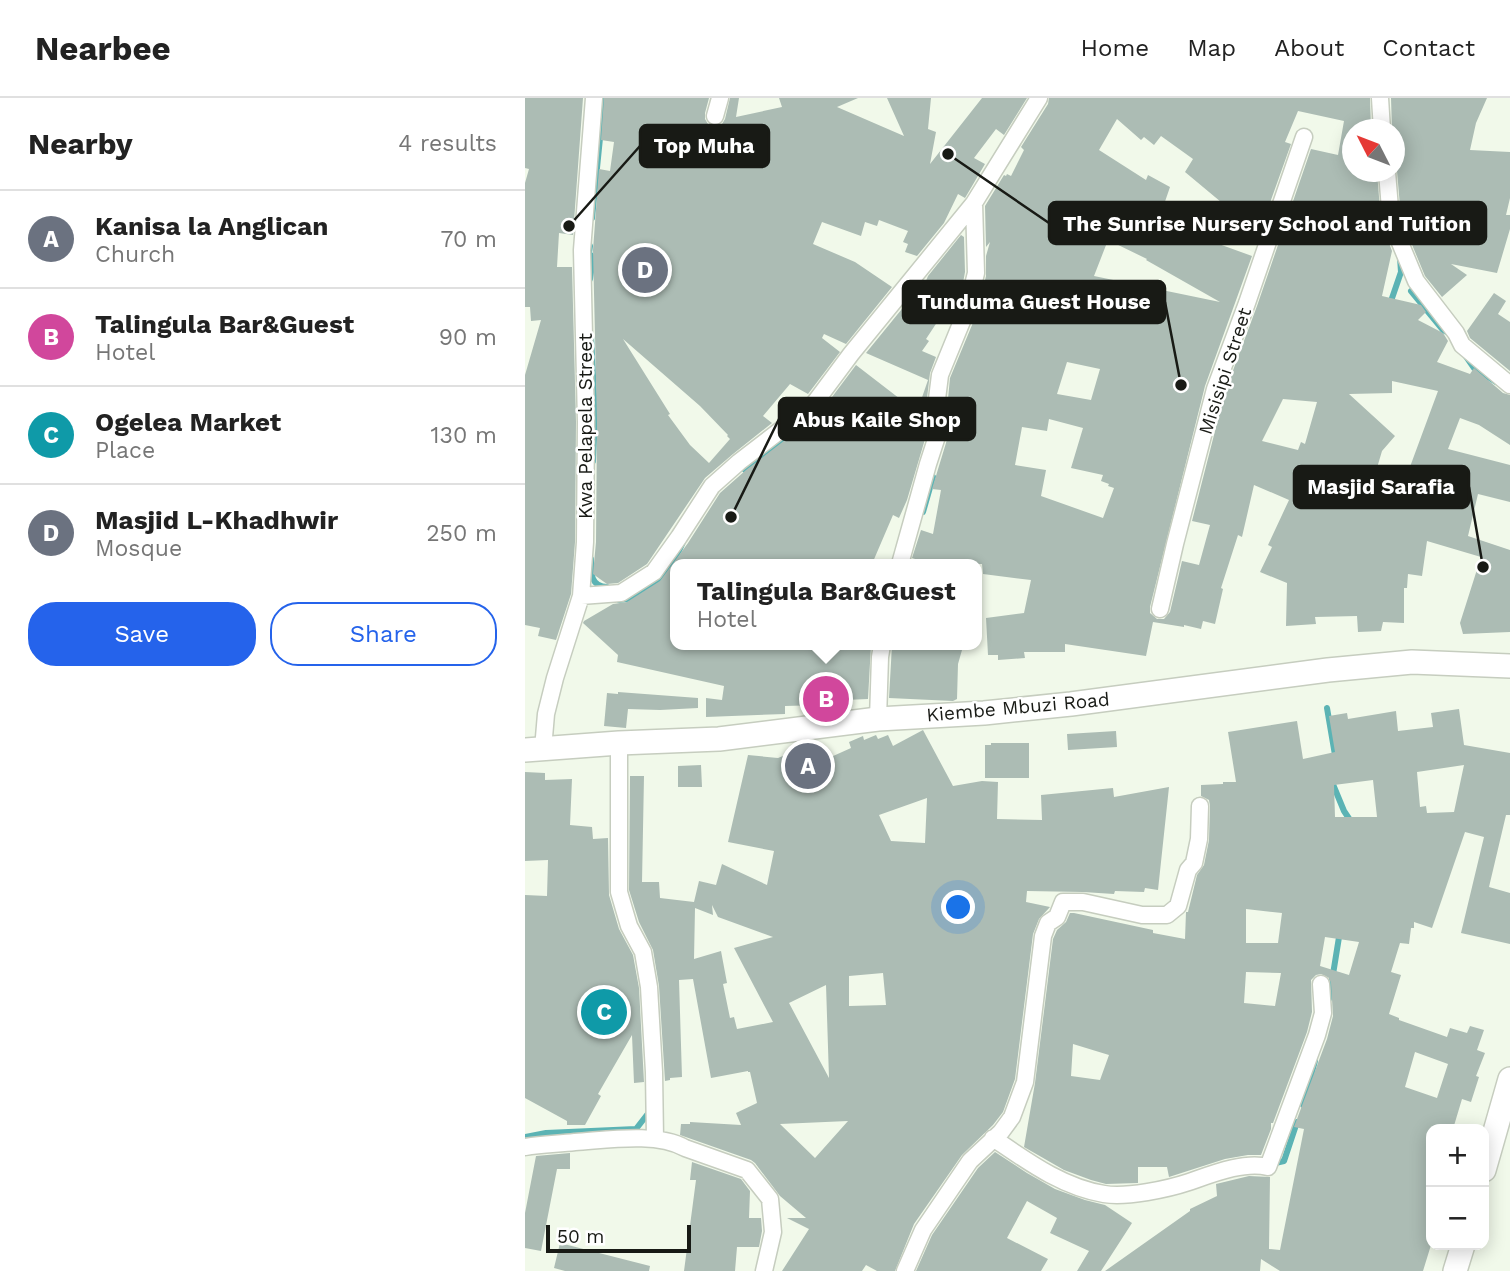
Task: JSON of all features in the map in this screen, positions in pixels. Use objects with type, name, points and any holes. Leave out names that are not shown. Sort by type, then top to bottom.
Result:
[{"type":"main road","name":"Kiembe Mbuzi Road","points":[[534,749],[719,739],[878,719],[984,713],[1412,662],[1510,666]]},
{"type":"main road","points":[[1489,1152],[1510,1079]]},
{"type":"main road","points":[[1455,1271],[1461,1250]]},
{"type":"street","name":"Kwa Pelapela Street","points":[[534,749],[581,596],[585,542],[586,435],[583,250],[594,98]]},
{"type":"street","points":[[715,116],[720,98]]},
{"type":"street","points":[[581,596],[621,593],[655,572],[712,486],[813,405],[974,203],[1039,98]]},
{"type":"street","points":[[1380,98],[1381,119]]},
{"type":"street","name":"Misisipi Street","points":[[1160,609],[1215,389],[1304,137]]},
{"type":"street","points":[[1388,182],[1391,221],[1416,281],[1456,333],[1462,345],[1510,385]]},
{"type":"street","points":[[901,559],[939,430],[937,399],[940,375],[967,309],[976,274],[974,203]]},
{"type":"street","points":[[878,719],[881,650]]},
{"type":"street","points":[[619,743],[619,892],[629,926],[643,952],[649,987],[655,1139]]},
{"type":"street","points":[[905,1271],[923,1230],[970,1161],[1001,1132],[1012,1117],[1025,1082],[1048,923],[1057,917],[1063,902],[1083,902],[1142,915],[1167,915],[1178,906],[1188,870],[1194,863],[1199,839],[1200,806]]},
{"type":"street","points":[[993,1138],[1049,1175],[1106,1195],[1172,1187],[1225,1170],[1260,1165],[1268,1167],[1317,1035],[1323,1013],[1321,984]]},
{"type":"street","points":[[525,1147],[612,1139],[655,1139],[678,1144],[747,1170],[770,1199],[773,1232],[764,1271]]},
{"type":"building","points":[[525,98],[583,98],[573,235],[559,233],[557,267],[572,267],[576,422],[575,542],[571,594],[556,640],[538,636],[540,628],[525,625],[525,375],[541,320],[531,321],[530,307],[525,307],[525,183],[529,169],[525,168]]},
{"type":"building","points":[[604,98],[709,98],[705,119],[708,124],[717,126],[725,119],[730,98],[739,98],[736,117],[782,107],[779,98],[858,98],[837,107],[904,136],[887,98],[931,98],[928,129],[936,132],[930,164],[982,98],[1027,98],[1004,135],[996,129],[974,158],[985,164],[965,198],[958,194],[944,223],[917,256],[905,252],[908,244],[903,242],[908,231],[879,220],[877,226],[865,222],[861,236],[822,222],[813,244],[855,262],[892,287],[846,344],[824,334],[822,338],[840,352],[808,394],[790,384],[763,416],[772,423],[705,478],[647,564],[618,583],[607,584],[593,574],[596,542],[597,422],[593,250],[599,169],[610,171],[614,142],[601,140]],"holes":[[[623,339],[700,406],[730,439],[709,463],[690,445],[668,415],[670,414]]]},
{"type":"building","points":[[1049,98],[1370,98],[1371,119],[1342,121],[1298,111],[1285,142],[1291,144],[1261,228],[1229,219],[1233,212],[1185,172],[1193,159],[1161,136],[1154,145],[1144,137],[1141,140],[1117,119],[1099,150],[1146,180],[1148,175],[1170,187],[1158,222],[1252,256],[1205,386],[1150,613],[1157,619],[1164,619],[1170,612],[1182,561],[1199,565],[1210,525],[1192,521],[1225,392],[1311,149],[1338,155],[1342,132],[1342,182],[1378,182],[1381,222],[1392,251],[1382,296],[1421,305],[1426,312],[1418,320],[1443,333],[1448,341],[1437,362],[1470,374],[1474,368],[1503,393],[1510,395],[1510,445],[1479,425],[1460,418],[1448,449],[1510,465],[1510,502],[1478,494],[1468,536],[1510,550],[1510,632],[1463,634],[1460,623],[1481,557],[1427,541],[1422,576],[1408,574],[1407,588],[1404,588],[1404,623],[1383,622],[1381,631],[1358,632],[1357,616],[1315,617],[1316,624],[1286,626],[1287,583],[1260,572],[1272,547],[1268,545],[1289,500],[1254,485],[1242,537],[1238,535],[1221,588],[1223,589],[1215,624],[1203,621],[1201,629],[1153,622],[1146,656],[1065,644],[1065,652],[1024,652],[1025,658],[998,660],[998,655],[988,655],[986,618],[1024,613],[1031,580],[983,574],[982,559],[912,558],[921,530],[933,534],[941,490],[932,489],[949,433],[950,378],[977,313],[986,276],[986,256],[990,242],[986,247],[985,206],[1004,175],[1011,176],[1024,150],[1021,147],[1048,104]],"holes":[[[1108,240],[1146,260],[1220,302],[1094,276]],[[1067,362],[1100,369],[1091,400],[1057,394]],[[1392,381],[1438,391],[1404,483],[1374,478],[1382,451],[1395,436],[1349,394],[1392,393]],[[1283,399],[1317,402],[1305,444],[1301,442],[1298,450],[1262,441]],[[1049,419],[1083,428],[1071,468],[1103,475],[1101,481],[1114,488],[1103,518],[1041,496],[1046,470],[1015,465],[1022,427],[1047,431]]]},
{"type":"building","points":[[1391,98],[1487,98],[1476,123],[1470,150],[1510,152],[1510,198],[1506,215],[1510,215],[1510,229],[1497,273],[1451,264],[1467,275],[1442,297],[1425,276],[1401,218],[1398,182],[1405,182],[1405,119],[1392,119]]},
{"type":"building","points":[[961,235],[964,237],[963,283],[926,339],[929,341],[922,351],[936,357],[930,373],[927,398],[928,429],[907,500],[899,518],[893,515],[874,559],[676,559],[720,493],[820,413],[856,365],[917,412],[928,380],[866,353],[910,299],[912,300],[918,288],[922,290],[928,276]]},
{"type":"building","points":[[1494,293],[1506,301],[1498,314],[1510,322],[1510,371],[1470,338],[1467,331]]},
{"type":"building","points":[[670,567],[670,650],[871,650],[868,699],[785,706],[785,714],[706,717],[706,698],[722,700],[724,686],[617,662],[618,655],[583,623],[613,604],[627,602],[660,581]]},
{"type":"building","points":[[892,650],[962,650],[958,664],[957,699],[889,698]]},
{"type":"building","points":[[607,693],[698,698],[698,708],[628,709],[626,728],[604,726]]},
{"type":"building","points":[[1459,709],[1464,745],[1510,753],[1510,815],[1506,815],[1489,887],[1510,893],[1510,944],[1461,933],[1484,837],[1465,832],[1432,928],[1414,922],[1409,944],[1400,943],[1391,972],[1401,975],[1389,1014],[1447,1037],[1450,1028],[1467,1033],[1470,1026],[1484,1030],[1477,1050],[1485,1053],[1476,1076],[1479,1077],[1471,1102],[1462,1099],[1454,1124],[1426,1124],[1426,1250],[1429,1250],[1423,1271],[1280,1271],[1261,1259],[1260,1271],[1105,1271],[1190,1209],[1217,1196],[1216,1184],[1249,1176],[1270,1177],[1269,1249],[1280,1250],[1304,1129],[1294,1127],[1333,1016],[1331,983],[1329,978],[1321,974],[1311,980],[1312,1012],[1307,1032],[1261,1155],[1225,1159],[1169,1177],[1167,1167],[1138,1167],[1138,1183],[1106,1184],[1064,1170],[1024,1147],[1053,939],[1057,930],[1066,922],[1070,913],[1074,913],[1185,939],[1186,912],[1197,875],[1204,865],[1209,840],[1210,806],[1209,800],[1201,796],[1201,785],[1236,782],[1228,732],[1297,721],[1303,759],[1335,752],[1329,716],[1347,713],[1348,719],[1396,711],[1398,731],[1433,727],[1431,713]],"holes":[[[1464,765],[1454,812],[1427,813],[1426,806],[1420,807],[1417,772]],[[1373,780],[1377,817],[1335,817],[1334,785]],[[1246,909],[1282,913],[1278,943],[1246,943]],[[1325,937],[1359,942],[1349,975],[1320,966]],[[1246,972],[1281,973],[1275,1006],[1244,1003]],[[1073,1044],[1109,1055],[1100,1080],[1071,1076]],[[1415,1052],[1448,1064],[1437,1098],[1405,1087]]]},
{"type":"building","points":[[923,730],[953,786],[982,781],[998,782],[997,819],[1042,820],[1041,795],[1113,788],[1114,797],[1169,787],[1158,890],[1145,888],[1144,892],[1115,891],[1114,894],[1027,891],[1026,902],[1050,907],[1039,919],[1033,934],[1015,1079],[1003,1112],[962,1155],[914,1224],[895,1271],[877,1271],[866,1265],[862,1271],[782,1271],[809,1229],[787,1218],[806,1218],[780,1196],[751,1160],[680,1135],[681,1124],[690,1122],[741,1125],[736,1113],[757,1103],[750,1072],[711,1078],[693,979],[679,980],[682,1077],[665,1081],[659,986],[653,950],[639,922],[629,890],[630,776],[644,776],[642,882],[659,882],[660,898],[694,902],[699,881],[716,885],[722,864],[767,885],[774,851],[728,842],[748,755],[778,758],[807,746],[809,751],[817,748],[822,761],[851,748],[849,742],[863,736],[864,740],[876,735],[878,739],[888,735],[893,746]],"holes":[[[927,798],[925,843],[891,841],[879,815]],[[712,905],[718,917],[773,937],[734,948],[773,1022],[737,1029],[734,1017],[730,1018],[723,984],[727,983],[721,951],[694,959],[695,908],[713,915]],[[883,973],[886,1005],[849,1006],[849,976]],[[826,985],[829,1078],[789,1003]],[[848,1121],[815,1158],[780,1124]]]},
{"type":"building","points":[[1116,731],[1117,747],[1068,750],[1067,734]]},
{"type":"building","points":[[1029,743],[1029,778],[985,778],[985,745]]},
{"type":"building","points":[[701,765],[702,787],[678,787],[678,766]]},
{"type":"building","points":[[525,772],[545,773],[545,780],[572,779],[570,825],[592,827],[593,839],[608,838],[609,895],[619,929],[633,955],[639,988],[644,1082],[634,1083],[632,1035],[598,1094],[601,1096],[585,1125],[567,1125],[567,1121],[525,1098],[525,895],[547,896],[548,860],[525,861]]},
{"type":"building","points":[[995,1152],[1055,1189],[1105,1205],[1132,1223],[1101,1271],[1077,1271],[1089,1251],[1050,1233],[1057,1218],[1027,1201],[1007,1238],[1048,1259],[1041,1271],[916,1271],[932,1235],[978,1168]]},
{"type":"building","points":[[570,1153],[570,1169],[557,1169],[541,1251],[525,1248],[525,1213],[536,1156]]},
{"type":"building","points":[[692,1162],[741,1179],[750,1191],[749,1218],[761,1218],[759,1247],[737,1247],[735,1271],[684,1271],[696,1180],[690,1180]]},
{"type":"building","points":[[560,1243],[650,1266],[649,1271],[565,1271],[554,1268]]},
{"type":"waterway","points":[[592,218],[604,98]]},
{"type":"waterway","points":[[590,246],[589,253],[593,258],[590,279]]},
{"type":"waterway","points":[[1390,304],[1401,272],[1400,257]]},
{"type":"waterway","points":[[1411,291],[1443,330],[1449,333]]},
{"type":"waterway","points":[[591,335],[595,416],[593,461]]},
{"type":"waterway","points":[[1465,355],[1474,368],[1496,382]]},
{"type":"waterway","points":[[738,471],[742,467],[745,470],[777,446],[795,428]]},
{"type":"waterway","points":[[923,512],[933,477]]},
{"type":"waterway","points":[[674,559],[683,542]]},
{"type":"waterway","points":[[591,559],[594,582],[607,587]]},
{"type":"waterway","points":[[619,600],[643,593],[670,565]]},
{"type":"waterway","points":[[1327,708],[1335,755],[1332,758]]},
{"type":"waterway","points":[[1332,782],[1352,823]]},
{"type":"waterway","points":[[1329,999],[1340,931]]},
{"type":"waterway","points":[[1303,1105],[1315,1061]]},
{"type":"waterway","points":[[525,1137],[546,1133],[636,1129],[650,1111]]},
{"type":"waterway","points":[[1271,1164],[1284,1161],[1297,1122]]},
{"type":"place","name":"The Sunrise Nursery School and Tuition","points":[[948,154]]},
{"type":"place","name":"Top Muha","points":[[569,226]]},
{"type":"place","name":"Masjid L-Khadhwir","points":[[645,270]]},
{"type":"place","name":"Tunduma Guest House","points":[[1181,385]]},
{"type":"place","name":"Abus Kaile Shop","points":[[731,517]]},
{"type":"place","name":"Masjid Sarafia","points":[[1483,567]]},
{"type":"place","name":"Talingula Bar&Guest","points":[[826,699]]},
{"type":"place","name":"Kanisa la Anglican","points":[[808,766]]},
{"type":"place","name":"Ogelea Market","points":[[604,1012]]}]
